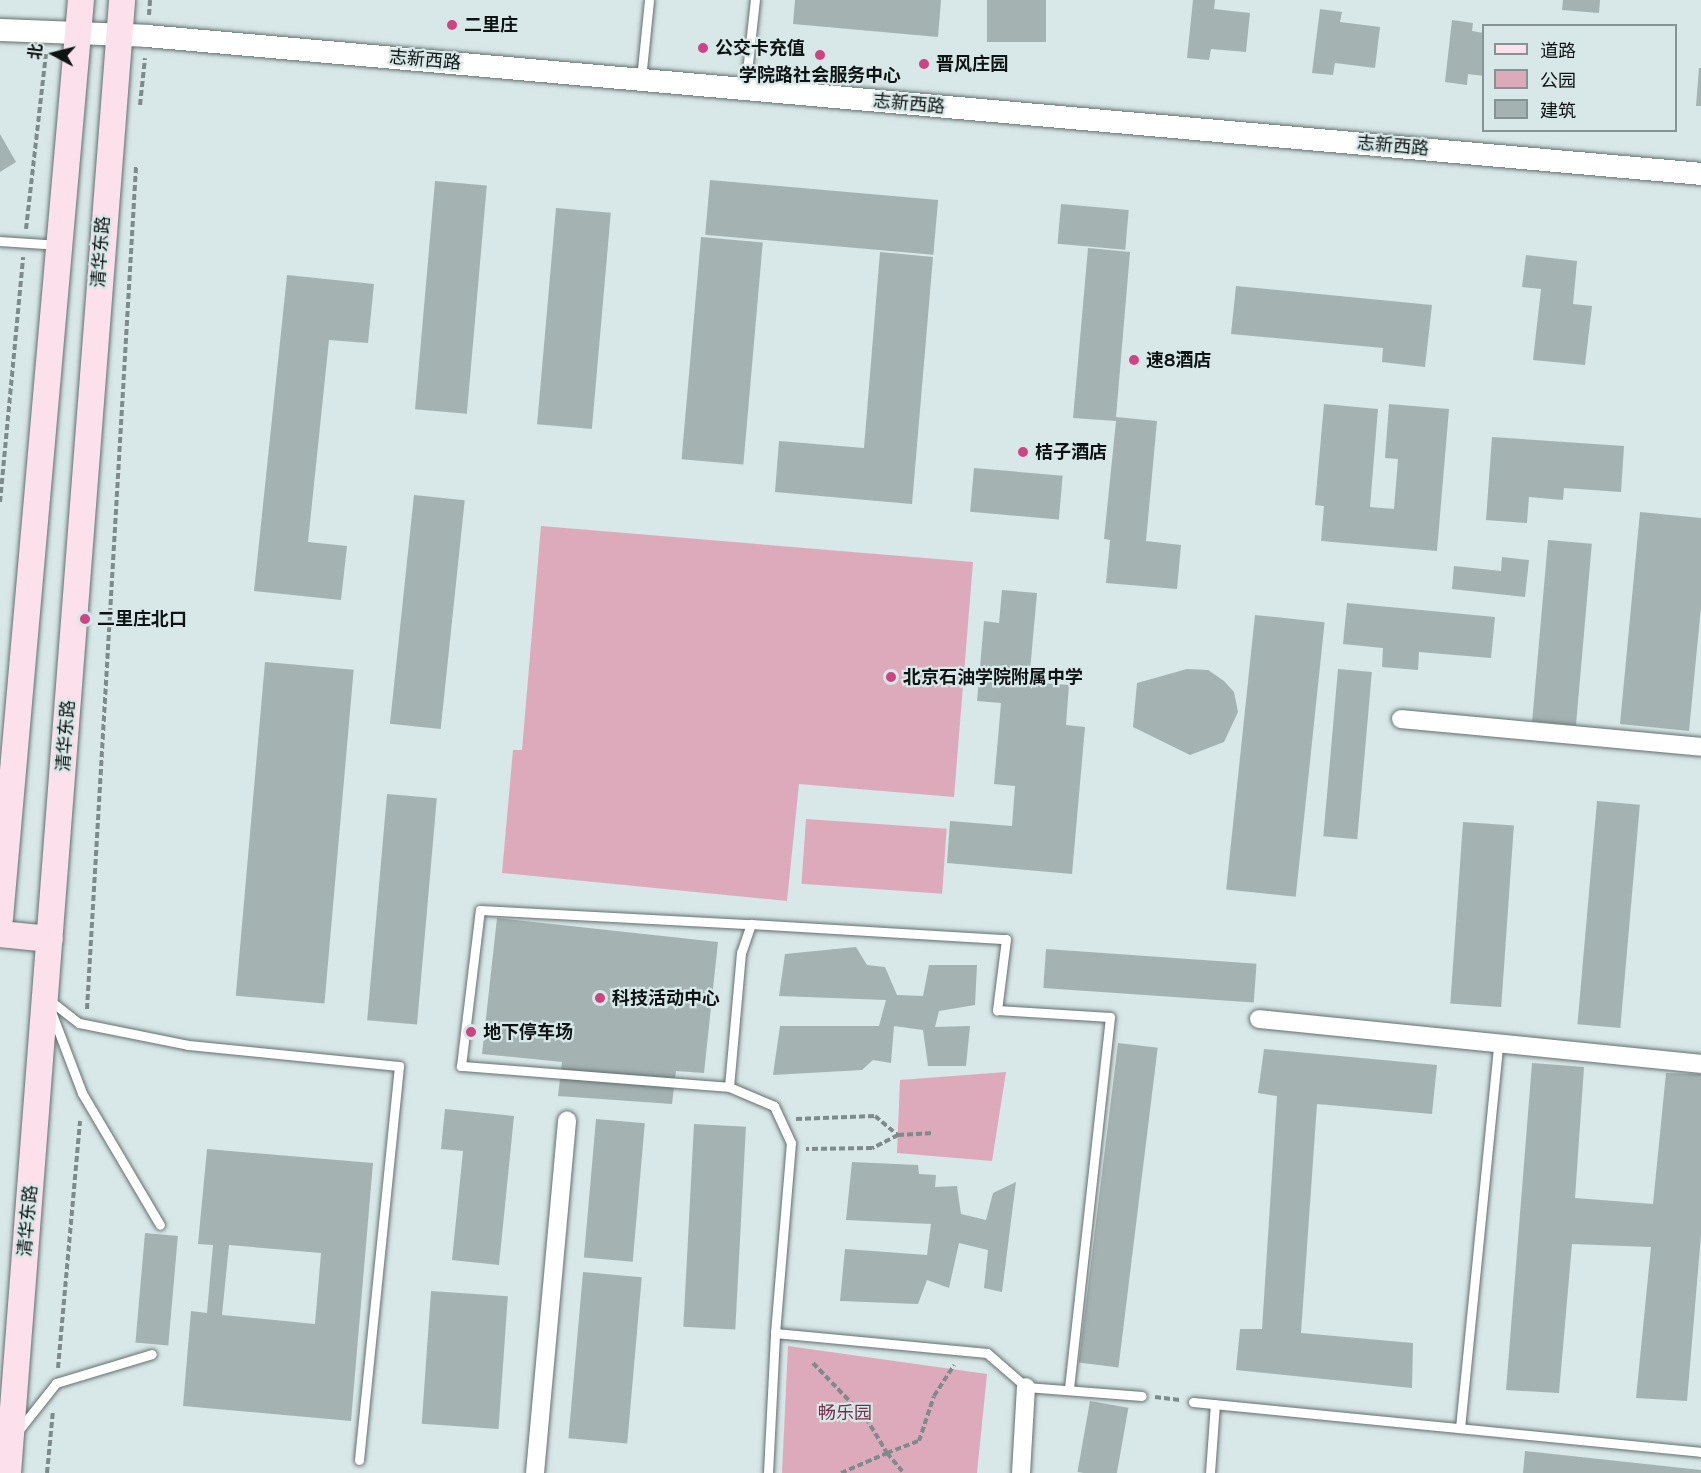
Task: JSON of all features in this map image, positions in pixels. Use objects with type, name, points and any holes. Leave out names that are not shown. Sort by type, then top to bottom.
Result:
[{"type":"main road","points":[[0,918],[81,0]]},
{"type":"main road","name":"清华东路","points":[[8,1473],[46,998],[116,34],[122,0]]},
{"type":"main road","points":[[0,934],[50,939]]},
{"type":"street","name":"志新西路","points":[[0,30],[49,30],[147,36],[1701,174]]},
{"type":"street","points":[[1401,719],[1701,747]]},
{"type":"street","points":[[1259,1019],[1498,1047],[1701,1064]]},
{"type":"street","points":[[535,1473],[567,1120]]},
{"type":"street","points":[[1021,1473],[1026,1387]]},
{"type":"lane","points":[[641,81],[649,0]]},
{"type":"lane","points":[[746,90],[755,0]]},
{"type":"lane","points":[[0,241],[61,246]]},
{"type":"lane","points":[[768,1473],[775,1333],[791,1143],[774,1106],[729,1087],[461,1066],[480,910],[1006,939],[997,1010],[1110,1017],[1069,1390]]},
{"type":"lane","points":[[729,1087],[741,953],[751,924]]},
{"type":"lane","points":[[46,998],[86,1025],[189,1045],[399,1066],[359,1460]]},
{"type":"lane","points":[[46,998],[82,1093],[160,1225]]},
{"type":"lane","points":[[1460,1428],[1498,1047]]},
{"type":"lane","points":[[775,1333],[987,1353],[1026,1387],[1142,1396]]},
{"type":"lane","points":[[11,1439],[56,1383],[152,1354]]},
{"type":"lane","points":[[1193,1402],[1701,1452]]},
{"type":"lane","points":[[1210,1473],[1215,1404]]},
{"type":"path","points":[[140,112],[150,0]]},
{"type":"path","points":[[0,502],[24,242],[49,30]]},
{"type":"path","points":[[86,1025],[136,162]]},
{"type":"path","points":[[47,1473],[82,1093]]},
{"type":"path","points":[[780,1119],[875,1116],[898,1134]]},
{"type":"path","points":[[806,1149],[872,1148],[898,1134],[934,1133]]},
{"type":"path","points":[[841,1473],[919,1441],[934,1396],[964,1351]]},
{"type":"path","points":[[813,1362],[866,1418],[887,1453],[904,1473]]},
{"type":"path","points":[[1142,1396],[1193,1402]]},
{"type":"green space","points":[[541,526],[973,562],[954,797],[799,784],[787,901],[502,873],[513,750],[522,750]]},
{"type":"green space","points":[[806,819],[947,829],[942,894],[801,884]]},
{"type":"green space","points":[[1006,1072],[992,1161],[897,1153],[900,1080]]},
{"type":"green space","name":"畅乐园","points":[[788,1346],[987,1374],[977,1473],[782,1473]]},
{"type":"building","points":[[795,0],[941,0],[938,37],[793,24]]},
{"type":"building","points":[[987,0],[1046,0],[1046,42],[987,42]]},
{"type":"building","points":[[1193,0],[1215,0],[1214,9],[1250,13],[1246,52],[1211,49],[1209,60],[1187,58]]},
{"type":"building","points":[[1563,0],[1600,0],[1599,13],[1562,10]]},
{"type":"building","points":[[1320,9],[1342,12],[1340,22],[1380,27],[1375,68],[1335,63],[1333,75],[1312,73]]},
{"type":"building","points":[[1452,20],[1473,23],[1472,31],[1482,33],[1482,76],[1468,74],[1467,85],[1445,82]]},
{"type":"building","points":[[1699,68],[1701,68],[1701,106],[1696,106]]},
{"type":"building","points":[[0,134],[16,162],[0,172]]},
{"type":"building","points":[[710,180],[938,200],[933,255],[705,235]]},
{"type":"building","points":[[435,181],[487,186],[467,414],[415,409]]},
{"type":"building","points":[[1061,204],[1129,210],[1125,250],[1058,244]]},
{"type":"building","points":[[556,208],[611,213],[592,429],[537,424]]},
{"type":"building","points":[[701,237],[763,242],[743,465],[682,459]]},
{"type":"building","points":[[1088,248],[1130,252],[1116,417],[1157,421],[1146,541],[1181,545],[1177,589],[1106,583],[1110,540],[1104,539],[1116,421],[1073,418]]},
{"type":"building","points":[[880,252],[933,257],[912,504],[775,492],[779,441],[864,448]]},
{"type":"building","points":[[1526,255],[1577,261],[1573,304],[1592,306],[1585,365],[1533,360],[1541,289],[1522,287]]},
{"type":"building","points":[[287,275],[374,284],[368,343],[329,340],[308,542],[347,546],[341,600],[254,591]]},
{"type":"building","points":[[1236,286],[1432,305],[1425,367],[1382,362],[1383,348],[1231,334]]},
{"type":"building","points":[[1324,404],[1378,409],[1370,507],[1394,509],[1398,459],[1385,458],[1389,404],[1449,409],[1437,551],[1321,541],[1324,506],[1315,505]]},
{"type":"building","points":[[1492,437],[1624,446],[1621,492],[1564,488],[1563,500],[1529,497],[1527,523],[1486,520]]},
{"type":"building","points":[[974,468],[1063,476],[1059,520],[970,512]]},
{"type":"building","points":[[414,495],[465,500],[441,729],[390,724]]},
{"type":"building","points":[[1640,512],[1701,518],[1701,607],[1689,731],[1620,724]]},
{"type":"building","points":[[1548,540],[1592,544],[1576,725],[1532,721]]},
{"type":"building","points":[[1502,557],[1529,560],[1525,597],[1452,589],[1454,566],[1501,571]]},
{"type":"building","points":[[1002,590],[1037,593],[1029,682],[1069,685],[1066,725],[1085,727],[1072,874],[947,863],[950,821],[1012,826],[1015,786],[994,784],[1001,703],[977,701],[984,621],[999,623]]},
{"type":"building","points":[[1347,603],[1495,617],[1491,658],[1419,652],[1418,670],[1382,667],[1383,648],[1343,644]]},
{"type":"building","points":[[1255,615],[1325,622],[1296,897],[1226,889]]},
{"type":"building","points":[[265,662],[354,670],[324,1003],[236,996]]},
{"type":"building","points":[[1187,669],[1208,670],[1224,681],[1234,692],[1238,712],[1224,742],[1190,755],[1133,727],[1137,683]]},
{"type":"building","points":[[1338,669],[1372,672],[1357,839],[1323,836]]},
{"type":"building","points":[[387,794],[437,798],[417,1024],[367,1020]]},
{"type":"building","points":[[1597,801],[1640,805],[1620,1028],[1577,1024]]},
{"type":"building","points":[[1463,822],[1514,826],[1501,1007],[1450,1004]]},
{"type":"building","name":"科技活动中心","points":[[497,918],[718,942],[704,1073],[676,1071],[672,1104],[558,1096],[562,1062],[482,1054]]},
{"type":"building","points":[[856,947],[867,965],[885,967],[897,995],[923,996],[929,965],[977,965],[975,1005],[939,1011],[935,1027],[970,1026],[966,1066],[928,1066],[923,1030],[894,1026],[891,1063],[873,1060],[862,1070],[773,1075],[780,1026],[879,1026],[886,1000],[779,996],[785,954]]},
{"type":"building","points":[[1046,949],[1256,964],[1254,1003],[1043,988]]},
{"type":"building","points":[[1118,1043],[1158,1048],[1118,1367],[1079,1363]]},
{"type":"building","points":[[1264,1049],[1437,1065],[1432,1114],[1317,1104],[1301,1333],[1413,1343],[1412,1388],[1236,1370],[1240,1329],[1262,1329],[1277,1096],[1258,1093]]},
{"type":"building","points":[[1532,1063],[1584,1067],[1575,1198],[1653,1204],[1666,1073],[1701,1074],[1701,1235],[1687,1401],[1636,1398],[1651,1247],[1572,1244],[1559,1393],[1506,1390]]},
{"type":"building","points":[[445,1109],[514,1116],[499,1265],[452,1260],[463,1151],[441,1149]]},
{"type":"building","points":[[596,1119],[645,1123],[633,1262],[584,1257]]},
{"type":"building","points":[[694,1124],[746,1127],[735,1329],[683,1327]]},
{"type":"building","points":[[207,1149],[373,1163],[351,1421],[183,1406],[191,1311],[207,1313],[213,1245],[198,1244]],"holes":[[[229,1245],[321,1253],[315,1324],[222,1315]]]},
{"type":"building","points":[[852,1162],[918,1165],[919,1174],[936,1175],[935,1187],[957,1186],[961,1214],[986,1220],[993,1193],[1016,1182],[1002,1292],[984,1288],[988,1250],[959,1243],[949,1288],[927,1280],[918,1304],[840,1301],[845,1249],[927,1255],[931,1224],[846,1220]]},
{"type":"building","points":[[145,1233],[178,1236],[168,1345],[135,1343]]},
{"type":"building","points":[[583,1272],[642,1277],[627,1444],[568,1438]]},
{"type":"building","points":[[431,1291],[508,1296],[499,1429],[422,1424]]},
{"type":"building","points":[[1090,1401],[1128,1408],[1117,1473],[1077,1472]]},
{"type":"building","points":[[1525,1451],[1701,1470],[1701,1473],[1523,1473]]},
{"type":"place","name":"二里庄","points":[[452,25]]},
{"type":"place","name":"公交卡充值","points":[[703,48]]},
{"type":"place","name":"学院路社会服务中心","points":[[820,55]]},
{"type":"place","name":"晋风庄园","points":[[924,64]]},
{"type":"place","name":"速8酒店","points":[[1134,360]]},
{"type":"place","name":"桔子酒店","points":[[1023,452]]},
{"type":"place","name":"二里庄北口","points":[[85,619]]},
{"type":"place","name":"北京石油学院附属中学","points":[[891,677]]},
{"type":"place","name":"科技活动中心","points":[[600,998]]},
{"type":"place","name":"地下停车场","points":[[471,1032]]}]
